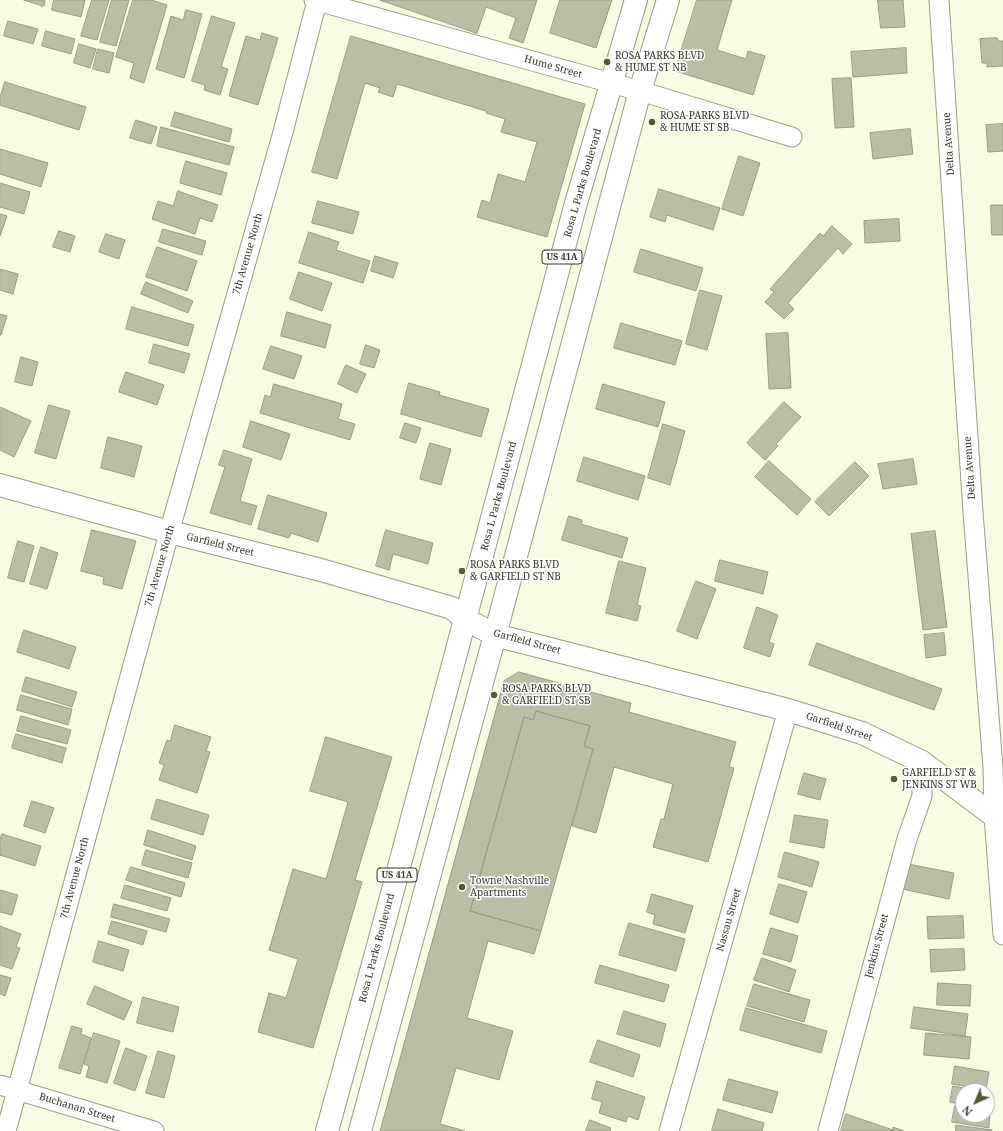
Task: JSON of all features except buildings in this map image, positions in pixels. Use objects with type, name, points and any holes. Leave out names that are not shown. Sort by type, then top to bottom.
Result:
[{"type":"main road","name":"Rosa L Parks Boulevard","points":[[327,1131],[378,946],[576,203],[636,0]]},
{"type":"main road","name":"US 41A","points":[[360,1131],[495,635],[640,91],[668,0]]},
{"type":"main road","name":"Garfield Street","points":[[0,485],[170,532],[321,570],[452,608],[465,618],[495,635],[788,710],[862,733],[922,762],[998,821]]},
{"type":"street","name":"Hume Street","points":[[315,0],[640,91],[792,137]]},
{"type":"street","name":"7th Avenue North","points":[[6,1131],[8,1087],[170,532],[283,132],[315,0]]},
{"type":"street","name":"Delta Avenue","points":[[939,0],[973,512],[995,682],[998,821],[1003,935]]},
{"type":"street","name":"Nassau Street","points":[[670,1131],[788,710]]},
{"type":"street","name":"Jenkins Street","points":[[828,1131],[907,840],[922,796],[922,762]]},
{"type":"street","name":"Buchanan Street","points":[[8,1087],[154,1131]]},
{"type":"place","name":"ROSA PARKS BLVD & HUME ST NB","points":[[607,62]]},
{"type":"place","name":"ROSA PARKS BLVD & HUME ST SB","points":[[652,122]]},
{"type":"place","name":"ROSA PARKS BLVD & GARFIELD ST NB","points":[[462,571]]},
{"type":"place","name":"ROSA PARKS BLVD & GARFIELD ST SB","points":[[494,695]]},
{"type":"place","name":"GARFIELD ST & JENKINS ST WB","points":[[894,779]]},
{"type":"place","name":"Towne Nashville Apartments","points":[[462,887]]}]
